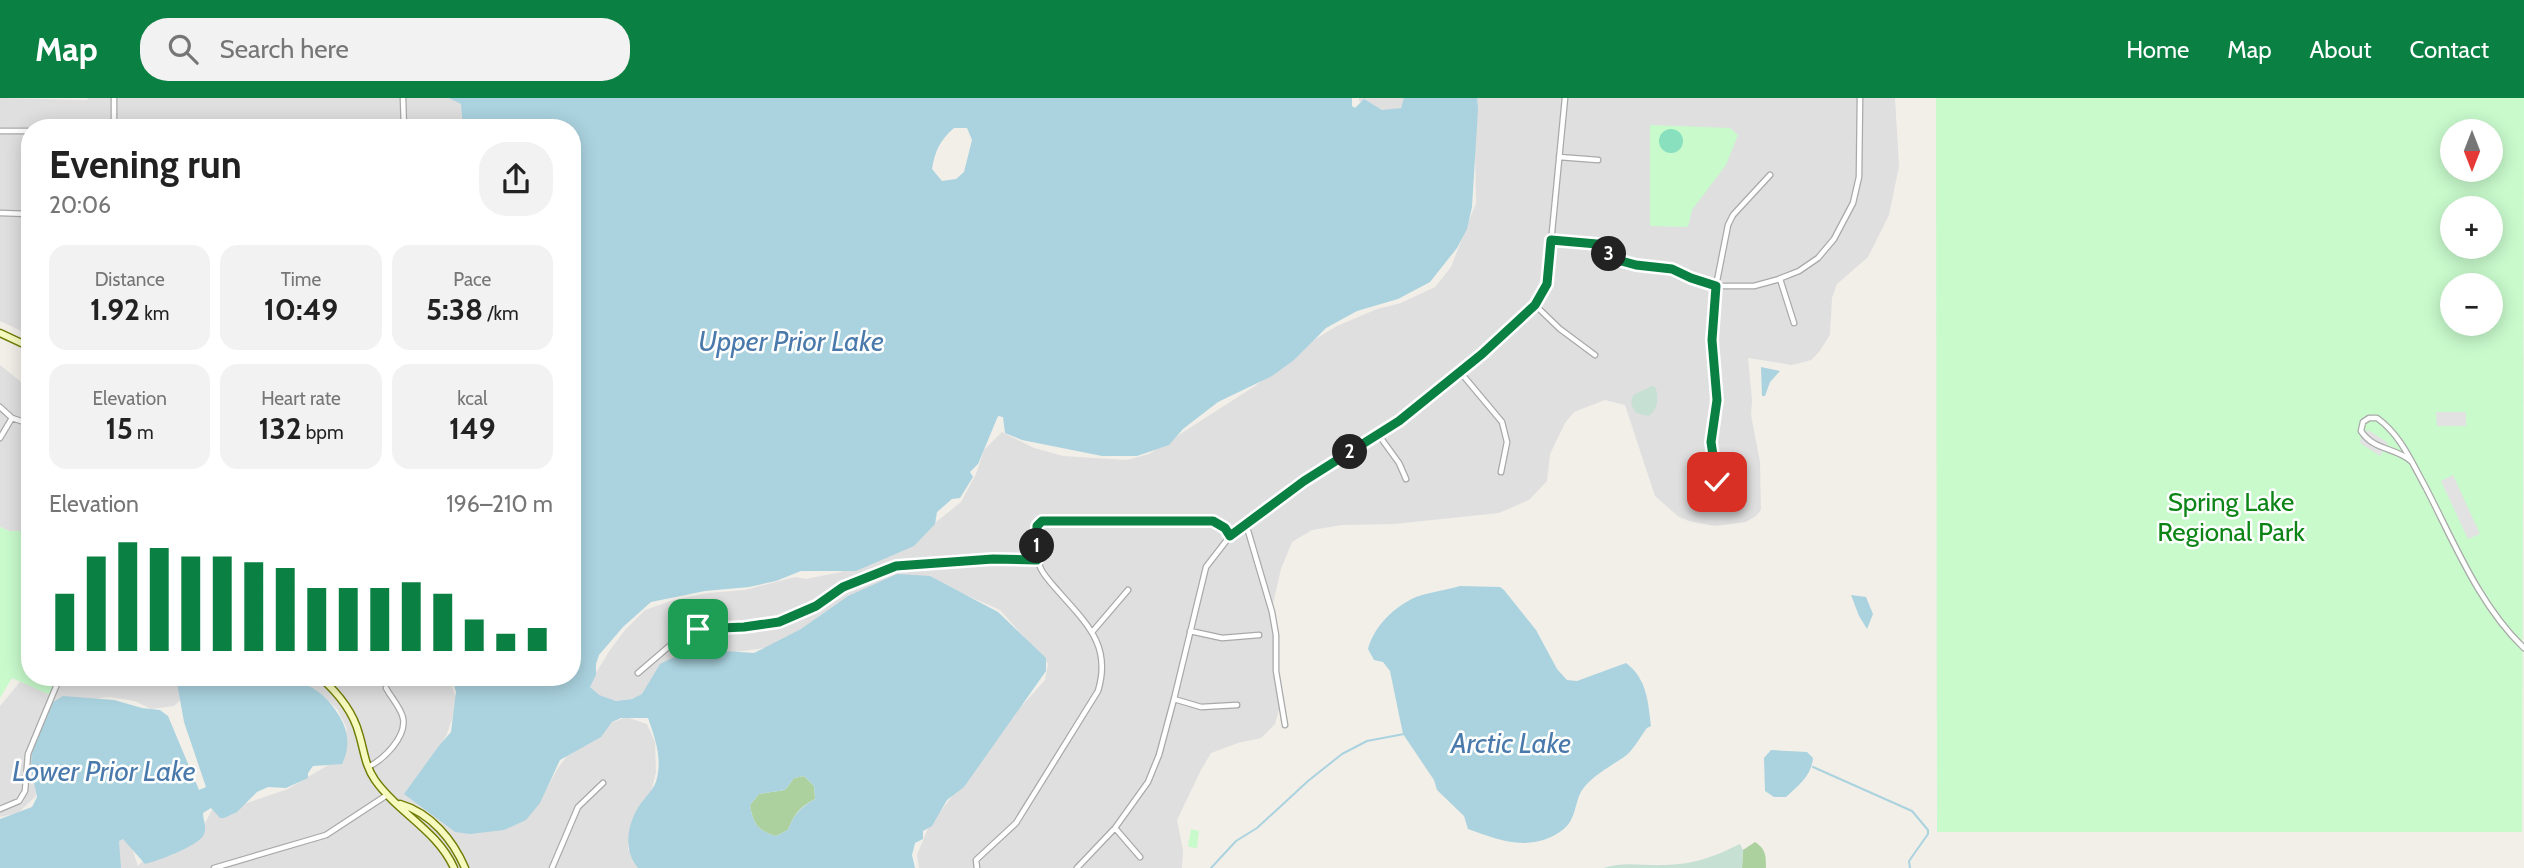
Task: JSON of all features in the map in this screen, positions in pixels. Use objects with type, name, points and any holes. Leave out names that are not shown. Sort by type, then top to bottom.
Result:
[{"type":"main road","points":[[0,333],[21,343]]},
{"type":"main road","points":[[330,686],[353,717],[368,767],[387,795],[433,836],[448,855],[454,868]]},
{"type":"main road","points":[[398,804],[409,807],[437,826],[457,850],[465,868]]},
{"type":"street","points":[[114,98],[114,119]]},
{"type":"street","points":[[402,98],[403,119]]},
{"type":"street","points":[[1077,868],[1115,828],[1148,782],[1159,755],[1206,567],[1230,536],[1304,481],[1408,414],[1461,373],[1535,305],[1547,284],[1565,98]]},
{"type":"street","points":[[1551,240],[1597,244],[1614,259],[1636,265],[1672,269],[1716,286],[1754,286],[1799,271],[1818,258],[1834,239],[1853,203],[1859,177],[1860,98]]},
{"type":"street","points":[[0,131],[21,131]]},
{"type":"street","points":[[1559,157],[1598,160]]},
{"type":"street","points":[[1717,482],[1711,442],[1717,400],[1712,340],[1716,286],[1728,225],[1733,215],[1770,174]]},
{"type":"street","points":[[0,213],[21,214]]},
{"type":"street","points":[[1780,279],[1794,323]]},
{"type":"street","points":[[1535,305],[1560,329],[1595,355]]},
{"type":"street","points":[[1461,373],[1502,422],[1507,442],[1501,472]]},
{"type":"street","points":[[0,407],[12,418],[21,421]]},
{"type":"street","points":[[2411,461],[2398,452],[2382,449],[2366,438],[2361,431],[2363,422],[2374,417],[2389,427],[2411,461],[2478,587],[2504,626],[2522,646]]},
{"type":"street","points":[[0,438],[12,418]]},
{"type":"street","points":[[1378,434],[1399,463],[1406,479]]},
{"type":"street","points":[[977,868],[976,860],[1016,823],[1098,691],[1103,673],[1101,653],[1093,631],[1042,572],[1037,560],[1037,526],[1042,521],[1213,521],[1225,528],[1230,536]]},
{"type":"street","points":[[1246,524],[1272,612],[1276,635],[1276,671],[1285,726]]},
{"type":"street","points":[[638,674],[680,637],[698,629],[779,622],[816,606],[843,587],[896,566],[993,559],[1037,560]]},
{"type":"street","points":[[1093,631],[1128,590]]},
{"type":"street","points":[[1190,631],[1222,638],[1259,635]]},
{"type":"street","points":[[0,809],[19,801],[25,791],[28,754],[56,686]]},
{"type":"street","points":[[368,767],[379,762],[401,732],[403,718],[386,688]]},
{"type":"street","points":[[1174,699],[1201,706],[1237,705]]},
{"type":"street","points":[[552,868],[578,807],[603,783]]},
{"type":"street","points":[[214,868],[326,835],[387,795]]},
{"type":"street","points":[[1115,828],[1140,857]]},
{"type":"shaded area","points":[[0,98],[451,98],[463,104],[464,119],[21,119],[21,331],[0,321]]},
{"type":"shaded area","points":[[1359,98],[1411,98],[1404,106],[1391,111],[1372,110],[1359,101]]},
{"type":"shaded area","points":[[1474,98],[1895,98],[1899,166],[1889,215],[1868,257],[1837,284],[1832,298],[1830,335],[1811,360],[1792,365],[1748,358],[1751,415],[1760,462],[1761,510],[1756,516],[1746,522],[1715,526],[1679,517],[1655,496],[1625,405],[1605,400],[1574,412],[1565,423],[1550,454],[1547,481],[1529,500],[1499,513],[1394,524],[1342,525],[1312,530],[1292,542],[1281,569],[1271,612],[1280,706],[1275,724],[1261,738],[1211,753],[1177,820],[1183,850],[1182,868],[919,868],[917,855],[928,828],[1016,712],[1045,680],[1048,664],[1000,610],[932,580],[771,647],[729,653],[641,697],[618,701],[602,699],[593,692],[589,684],[610,650],[645,610],[707,593],[745,590],[795,577],[806,579],[841,572],[936,522],[961,502],[976,474],[984,450],[1002,432],[1034,448],[1063,456],[1127,460],[1149,454],[1255,386],[1307,344],[1337,326],[1377,309],[1401,303],[1435,287],[1451,267],[1476,203]]},
{"type":"shaded area","points":[[0,365],[21,382],[21,531],[0,527]]},
{"type":"shaded area","points":[[2436,412],[2466,412],[2466,426],[2437,426]]},
{"type":"shaded area","points":[[2368,430],[2388,443],[2380,456],[2360,443],[2361,436]]},
{"type":"shaded area","points":[[2453,475],[2480,534],[2468,539],[2441,481]]},
{"type":"shaded area","points":[[21,681],[21,686],[182,686],[183,698],[174,706],[151,709],[135,701],[109,697],[75,702],[35,784],[36,796],[18,813],[0,817],[0,706]]},
{"type":"shaded area","points":[[302,686],[452,686],[458,703],[446,736],[429,766],[539,802],[558,768],[577,743],[596,729],[626,717],[647,724],[655,742],[656,772],[649,800],[630,828],[628,849],[641,868],[119,868],[113,849],[121,837],[130,842],[138,866],[148,855],[157,860],[182,849],[203,827],[214,806],[241,805],[288,789],[328,765],[339,753],[347,729],[338,710]]},
{"type":"green space","name":"Spring Lake Regional Park","points":[[1936,98],[2524,98],[2522,832],[1937,832]]},
{"type":"green space","points":[[1650,125],[1730,128],[1738,135],[1726,165],[1692,210],[1688,227],[1650,226]]},
{"type":"green space","points":[[1671,129],[1682,136],[1683,141],[1676,152],[1671,153],[1660,146],[1659,141],[1666,130]]},
{"type":"green space","points":[[1652,386],[1656,388],[1657,396],[1654,410],[1648,416],[1636,413],[1631,404],[1633,395]]},
{"type":"green space","points":[[0,527],[9,531],[21,531],[21,682],[12,678],[0,698]]},
{"type":"green space","points":[[30,686],[52,686],[50,695]]},
{"type":"green space","points":[[804,776],[814,786],[815,799],[798,812],[788,830],[776,836],[761,829],[755,822],[750,805],[759,794],[785,790],[794,778]]},
{"type":"green space","points":[[1191,829],[1199,831],[1197,848],[1188,845]]},
{"type":"green space","points":[[1755,842],[1765,853],[1766,868],[1742,868],[1743,850]]},
{"type":"green space","points":[[1740,844],[1743,850],[1742,868],[1603,868],[1626,864],[1686,863],[1713,856]]},
{"type":"water","name":"Upper Prior Lake","points":[[449,98],[1352,98],[1352,106],[1355,108],[1364,99],[1382,110],[1401,108],[1404,98],[1477,98],[1478,109],[1472,207],[1467,229],[1457,248],[1430,282],[1398,299],[1357,311],[1326,328],[1294,360],[1272,376],[1218,402],[1183,429],[1169,445],[1137,456],[1102,456],[1022,440],[1005,433],[1003,417],[998,416],[978,464],[970,472],[973,477],[960,498],[952,499],[937,512],[935,524],[914,546],[856,571],[801,571],[776,581],[749,587],[705,591],[651,602],[623,627],[599,655],[596,675],[590,687],[599,695],[616,701],[632,699],[642,694],[660,664],[670,659],[695,649],[754,653],[801,629],[848,596],[897,574],[930,576],[998,612],[1046,658],[1046,671],[964,787],[947,800],[932,826],[923,831],[923,839],[915,843],[912,855],[915,868],[638,868],[630,853],[629,829],[639,806],[654,786],[659,763],[648,718],[621,718],[612,722],[601,737],[560,760],[540,803],[526,820],[504,830],[470,834],[455,832],[404,794],[451,732],[456,692],[454,686],[581,686],[581,119],[462,119],[461,104]],"holes":[[[954,128],[967,128],[972,140],[964,172],[956,179],[942,181],[932,169],[937,151]],[[804,776],[814,786],[815,799],[798,812],[788,830],[776,836],[765,832],[755,822],[750,805],[759,794],[785,790],[794,778]]]},
{"type":"water","points":[[1761,367],[1780,371],[1770,382],[1765,396],[1762,396]]},
{"type":"water","name":"Arctic Lake","points":[[1460,586],[1500,587],[1504,590],[1536,630],[1557,669],[1567,680],[1577,681],[1626,663],[1638,676],[1645,691],[1651,726],[1627,754],[1585,786],[1567,825],[1557,834],[1540,841],[1509,842],[1468,829],[1464,816],[1437,790],[1434,780],[1403,734],[1390,671],[1383,662],[1374,660],[1368,649],[1380,625],[1400,606],[1416,597]]},
{"type":"water","points":[[1851,595],[1866,597],[1873,614],[1867,629],[1859,616]]},
{"type":"water","name":"Lower Prior Lake","points":[[178,686],[309,686],[331,704],[343,723],[347,735],[345,758],[342,764],[313,766],[308,778],[286,788],[268,787],[257,792],[237,812],[224,818],[220,818],[211,808],[203,813],[205,830],[199,840],[177,853],[145,864],[123,839],[119,841],[121,868],[0,868],[0,819],[32,807],[37,797],[31,769],[32,748],[53,702],[63,696],[114,700],[160,710],[168,716],[199,790],[206,787],[184,722]]},
{"type":"water","points":[[1771,750],[1807,752],[1813,758],[1807,775],[1786,797],[1774,797],[1765,791],[1764,758]]},
{"type":"waterway","points":[[1211,868],[1236,841],[1257,828],[1342,754],[1367,741],[1404,734]]},
{"type":"waterway","points":[[1813,767],[1912,811],[1928,830],[1928,834],[1909,861],[1910,868]]},
{"type":"route","points":[[698,629],[779,622],[816,606],[843,587],[896,566],[993,559],[1037,560],[1037,526],[1042,521],[1213,521],[1225,528],[1230,536],[1304,481],[1399,421],[1482,354],[1535,305],[1547,284],[1551,240],[1597,244],[1614,259],[1636,265],[1672,269],[1716,286],[1712,340],[1717,400],[1711,442],[1717,482]]}]
